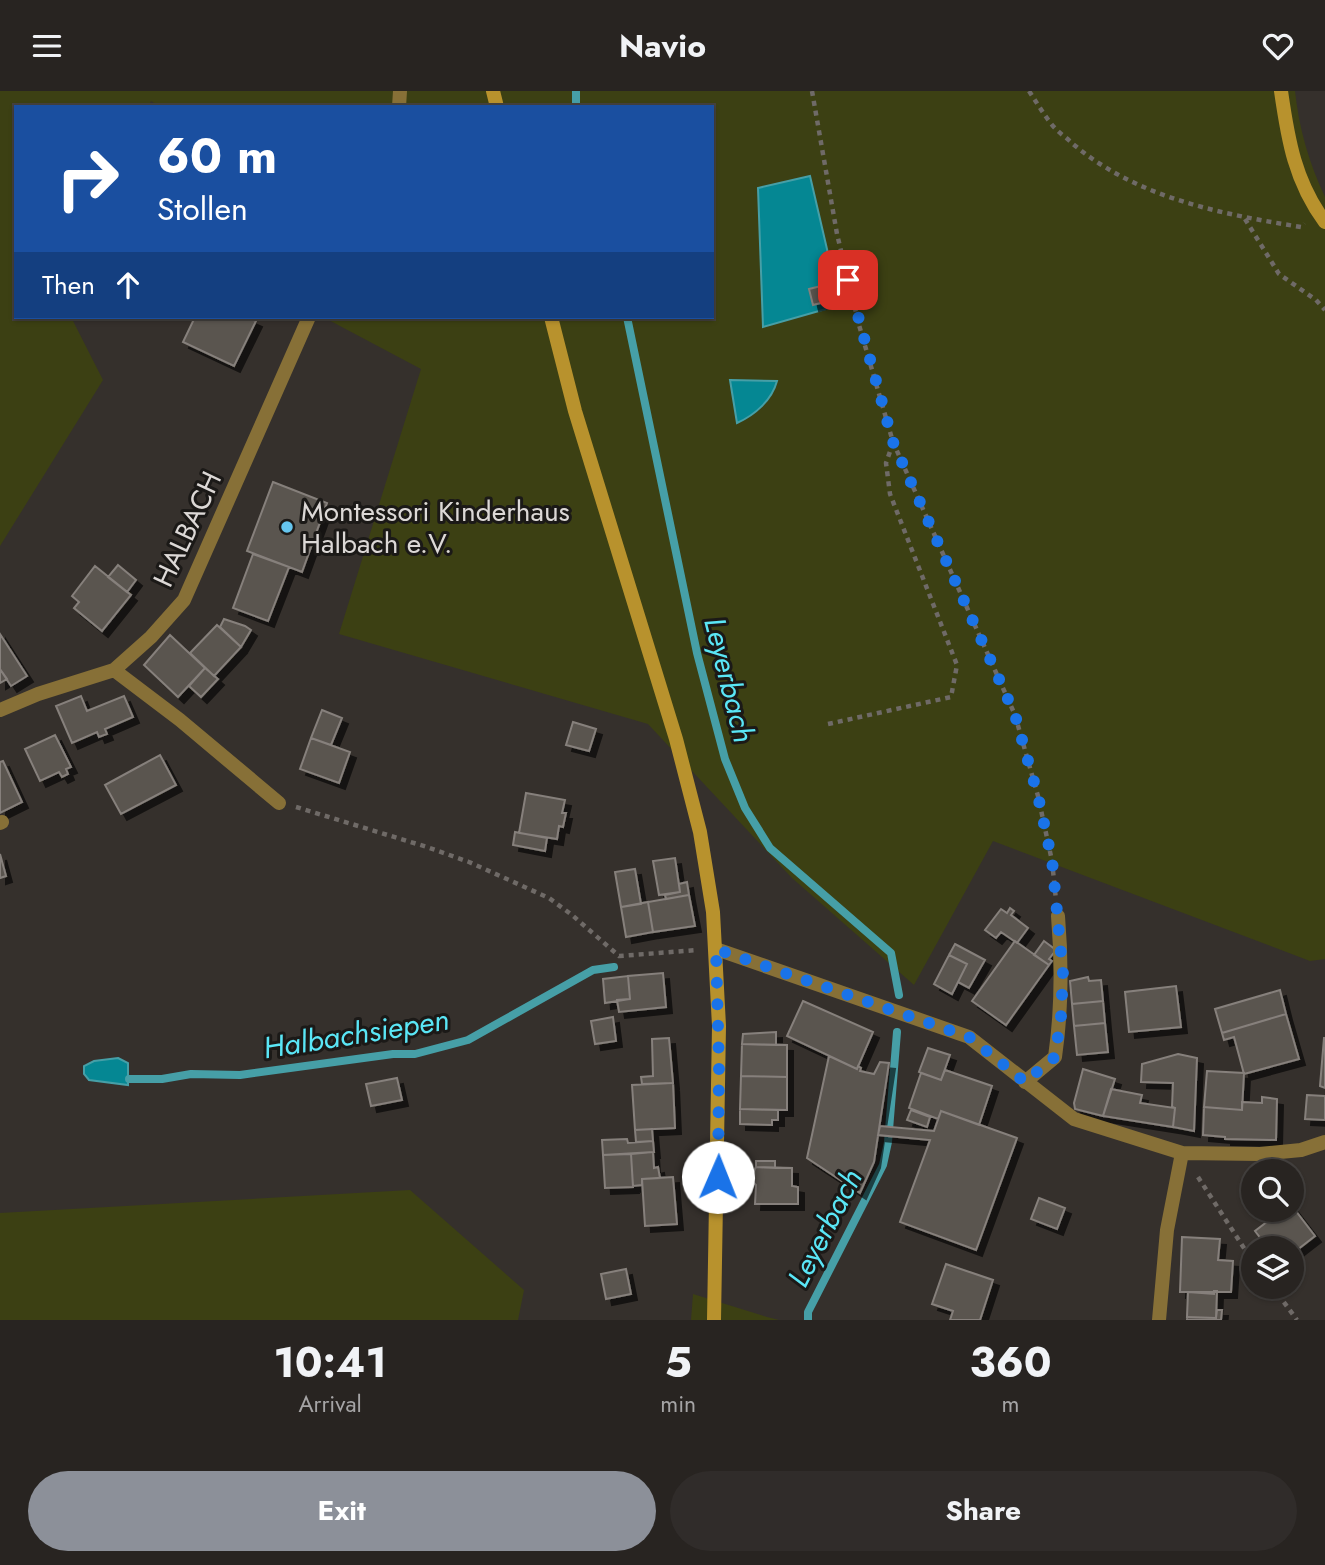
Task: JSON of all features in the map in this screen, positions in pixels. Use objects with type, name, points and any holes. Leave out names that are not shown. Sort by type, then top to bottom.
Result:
[{"type":"main road","points":[[1281,91],[1289,146],[1309,201],[1321,217]]},
{"type":"main road","points":[[552,319],[575,411],[676,739],[700,832],[716,949],[719,1066],[714,1320]]},
{"type":"street","name":"HALBACH","points":[[0,710],[38,694],[114,670],[152,637],[184,600],[308,319]]},
{"type":"street","points":[[114,670],[180,720],[279,803]]},
{"type":"street","points":[[1025,1082],[1055,1057],[1063,974],[1058,916]]},
{"type":"street","points":[[716,949],[969,1037],[1073,1119],[1182,1153],[1260,1154],[1301,1150],[1325,1142]]},
{"type":"street","points":[[1159,1320],[1167,1230],[1182,1153]]},
{"type":"path","points":[[812,91],[836,234],[893,442],[1015,715],[1038,796],[1052,860],[1058,916]]},
{"type":"path","points":[[1029,91],[1054,128],[1089,158],[1165,197],[1244,218],[1301,227],[1321,217]]},
{"type":"path","points":[[1244,218],[1279,274],[1316,300],[1325,310]]},
{"type":"path","points":[[828,724],[951,697],[957,665],[890,494],[886,463],[893,442]]},
{"type":"path","points":[[279,803],[469,862],[537,893],[572,915],[619,956],[716,949]]},
{"type":"path","points":[[1182,1153],[1241,1244]]},
{"type":"path","points":[[1282,1299],[1297,1320]]},
{"type":"green space","points":[[0,91],[1295,91],[1306,146],[1325,197],[1325,959],[1310,961],[993,841],[914,985],[792,878],[648,724],[339,634],[421,369],[327,319],[714,319],[714,105],[158,105],[151,101],[149,105],[14,105],[14,319],[72,319],[103,380],[0,546]]},
{"type":"green space","points":[[410,1190],[524,1290],[518,1320],[0,1320],[0,1213]]},
{"type":"green space","points":[[693,1294],[767,1317],[779,1320],[691,1320]]},
{"type":"water","points":[[810,176],[840,305],[763,327],[758,188]]},
{"type":"water","points":[[730,380],[777,381],[762,406],[737,423]]},
{"type":"water","points":[[118,1058],[128,1063],[128,1085],[89,1080],[84,1074],[84,1066],[94,1061]]},
{"type":"building","points":[[829,284],[832,300],[813,305],[809,289]]},
{"type":"building","points":[[194,319],[256,321],[234,366],[183,342]]},
{"type":"building","name":"Montessori Kinderhaus Halbach e.V.","points":[[273,482],[327,503],[302,572],[247,551]]},
{"type":"building","points":[[253,554],[289,567],[268,621],[233,608]]},
{"type":"building","points":[[118,565],[136,580],[127,592],[108,577]]},
{"type":"building","points":[[95,566],[131,595],[102,631],[74,608],[79,602],[72,596]]},
{"type":"building","points":[[224,619],[251,630],[241,647],[220,627]]},
{"type":"building","points":[[217,625],[241,647],[214,676],[190,653]]},
{"type":"building","points":[[0,634],[27,676],[11,686],[0,669]]},
{"type":"building","points":[[170,635],[205,668],[178,697],[144,665]]},
{"type":"building","points":[[205,668],[218,679],[201,697],[189,686]]},
{"type":"building","points":[[0,669],[7,679],[0,683]]},
{"type":"building","points":[[81,696],[87,711],[124,696],[133,717],[105,729],[107,734],[99,737],[97,732],[72,743],[56,706]]},
{"type":"building","points":[[322,710],[342,718],[331,745],[311,738]]},
{"type":"building","points":[[573,722],[596,729],[589,751],[566,745]]},
{"type":"building","points":[[55,735],[71,767],[66,769],[68,774],[62,777],[59,772],[40,781],[25,749]]},
{"type":"building","points":[[311,738],[350,752],[339,783],[300,769]]},
{"type":"building","points":[[160,755],[176,785],[121,814],[105,785]]},
{"type":"building","points":[[3,761],[22,802],[0,813],[0,762]]},
{"type":"building","points":[[526,793],[565,800],[562,813],[566,813],[563,827],[559,826],[557,839],[519,833]]},
{"type":"building","points":[[515,832],[547,838],[545,851],[513,845]]},
{"type":"building","points":[[0,854],[6,876],[0,878]]},
{"type":"building","points":[[675,858],[680,892],[659,895],[653,861]]},
{"type":"building","points":[[635,869],[641,904],[621,907],[615,872]]},
{"type":"building","points":[[687,882],[689,895],[666,899],[665,895],[680,892],[679,884]]},
{"type":"building","points":[[689,895],[695,926],[653,932],[648,902]]},
{"type":"building","points":[[648,902],[653,932],[626,937],[621,907]]},
{"type":"building","points":[[1010,908],[1014,911],[1011,915],[1028,928],[1017,943],[1001,932],[996,938],[985,930],[1001,909],[1007,913]]},
{"type":"building","points":[[1015,941],[1049,965],[1006,1025],[972,1001]]},
{"type":"building","points":[[1044,941],[1056,950],[1049,959],[1052,961],[1049,965],[1034,955]]},
{"type":"building","points":[[955,944],[985,960],[969,988],[958,982],[967,964],[949,955]]},
{"type":"building","points":[[949,955],[967,964],[952,994],[934,984]]},
{"type":"building","points":[[663,973],[666,1007],[619,1012],[617,1000],[630,999],[628,976]]},
{"type":"building","points":[[628,976],[630,999],[605,1003],[603,979]]},
{"type":"building","points":[[1088,977],[1089,981],[1101,980],[1103,1001],[1072,1004],[1070,981]]},
{"type":"building","points":[[1176,986],[1181,1027],[1129,1032],[1125,992]]},
{"type":"building","points":[[1280,990],[1286,1014],[1222,1033],[1215,1009]]},
{"type":"building","points":[[803,1001],[873,1032],[857,1069],[787,1036]]},
{"type":"building","points":[[1103,1001],[1105,1023],[1074,1026],[1072,1004]]},
{"type":"building","points":[[1286,1014],[1299,1059],[1244,1074],[1234,1037],[1224,1040],[1222,1033]]},
{"type":"building","points":[[613,1017],[616,1041],[595,1044],[591,1021]]},
{"type":"building","points":[[1105,1023],[1108,1052],[1077,1055],[1074,1026]]},
{"type":"building","points":[[776,1032],[776,1045],[742,1044],[743,1034]]},
{"type":"building","points":[[669,1038],[673,1083],[642,1084],[641,1077],[653,1076],[652,1039]]},
{"type":"building","points":[[1325,1038],[1325,1088],[1320,1086]]},
{"type":"building","points":[[742,1044],[787,1045],[787,1077],[741,1076]]},
{"type":"building","points":[[928,1048],[950,1055],[941,1080],[919,1072]]},
{"type":"building","points":[[1178,1054],[1197,1058],[1194,1131],[1173,1127],[1173,1083],[1141,1082],[1142,1064]]},
{"type":"building","points":[[829,1056],[857,1069],[858,1066],[860,1071],[874,1074],[880,1062],[889,1063],[874,1162],[860,1193],[807,1158]]},
{"type":"building","points":[[1083,1069],[1115,1079],[1103,1116],[1075,1109],[1074,1103]]},
{"type":"building","points":[[945,1070],[992,1086],[979,1125],[941,1111],[938,1119],[909,1108],[921,1073],[941,1080]]},
{"type":"building","points":[[1207,1071],[1244,1073],[1242,1110],[1204,1107]]},
{"type":"building","points":[[741,1076],[787,1077],[787,1110],[740,1109]]},
{"type":"building","points":[[397,1078],[402,1100],[371,1106],[366,1084]]},
{"type":"building","points":[[673,1083],[675,1128],[635,1130],[632,1085]]},
{"type":"building","points":[[1111,1089],[1142,1095],[1140,1103],[1175,1108],[1173,1127],[1103,1116]]},
{"type":"building","points":[[1307,1095],[1325,1096],[1325,1120],[1305,1119]]},
{"type":"building","points":[[1262,1097],[1277,1099],[1276,1140],[1225,1139],[1203,1135],[1204,1107],[1242,1110],[1242,1102],[1262,1103]]},
{"type":"building","points":[[740,1109],[778,1110],[778,1120],[772,1120],[772,1125],[740,1124]]},
{"type":"building","points":[[911,1110],[930,1117],[927,1127],[907,1120]]},
{"type":"building","points":[[941,1111],[1017,1138],[976,1250],[900,1222],[930,1140],[878,1135],[880,1126],[934,1131]]},
{"type":"building","points":[[652,1129],[653,1141],[636,1142],[635,1130]]},
{"type":"building","points":[[627,1139],[628,1143],[653,1141],[654,1152],[603,1155],[602,1140]]},
{"type":"building","points":[[653,1152],[654,1168],[658,1167],[660,1178],[642,1179],[642,1185],[633,1186],[631,1154]]},
{"type":"building","points":[[631,1154],[633,1187],[605,1188],[603,1155]]},
{"type":"building","points":[[756,1161],[775,1161],[775,1168],[756,1167]]},
{"type":"building","points":[[756,1167],[792,1168],[792,1186],[798,1187],[798,1204],[755,1204],[756,1185],[753,1182],[753,1173]]},
{"type":"building","points":[[673,1177],[677,1224],[645,1226],[642,1179]]},
{"type":"building","points":[[1039,1198],[1065,1208],[1057,1229],[1031,1219]]},
{"type":"building","points":[[1267,1222],[1304,1222],[1315,1236],[1304,1245],[1304,1236],[1259,1236],[1255,1231]]},
{"type":"building","points":[[1182,1237],[1220,1239],[1218,1260],[1233,1261],[1231,1292],[1180,1292]]},
{"type":"building","points":[[946,1264],[993,1280],[980,1320],[950,1320],[953,1311],[932,1304]]},
{"type":"building","points":[[626,1269],[631,1294],[606,1299],[601,1274]]},
{"type":"building","points":[[1214,1291],[1217,1291],[1216,1318],[1187,1317],[1188,1292],[1214,1294]]},
{"type":"building","points":[[1217,1310],[1222,1310],[1221,1320],[1187,1320],[1187,1317],[1216,1318]]},
{"type":"waterway","name":"Leyerbach","points":[[576,91],[576,105]]},
{"type":"waterway","name":"Leyerbach","points":[[627,319],[697,653],[725,759],[745,808],[770,848],[891,953],[899,995]]},
{"type":"waterway","name":"Halbachsiepen","points":[[129,1079],[162,1079],[191,1074],[240,1075],[393,1054],[415,1054],[468,1040],[593,970],[614,967]]},
{"type":"waterway","name":"Leyerbach","points":[[808,1320],[808,1312],[883,1165],[888,1142],[897,1032]]},
{"type":"place","name":"Montessori Kinderhaus Halbach e.V.","points":[[287,527]]},
{"type":"route","points":[[718,1177],[719,1026],[716,949],[969,1037],[1025,1082],[1055,1057],[1061,1016],[1063,974],[1052,860],[1038,796],[1015,715],[893,442],[848,280]]}]
